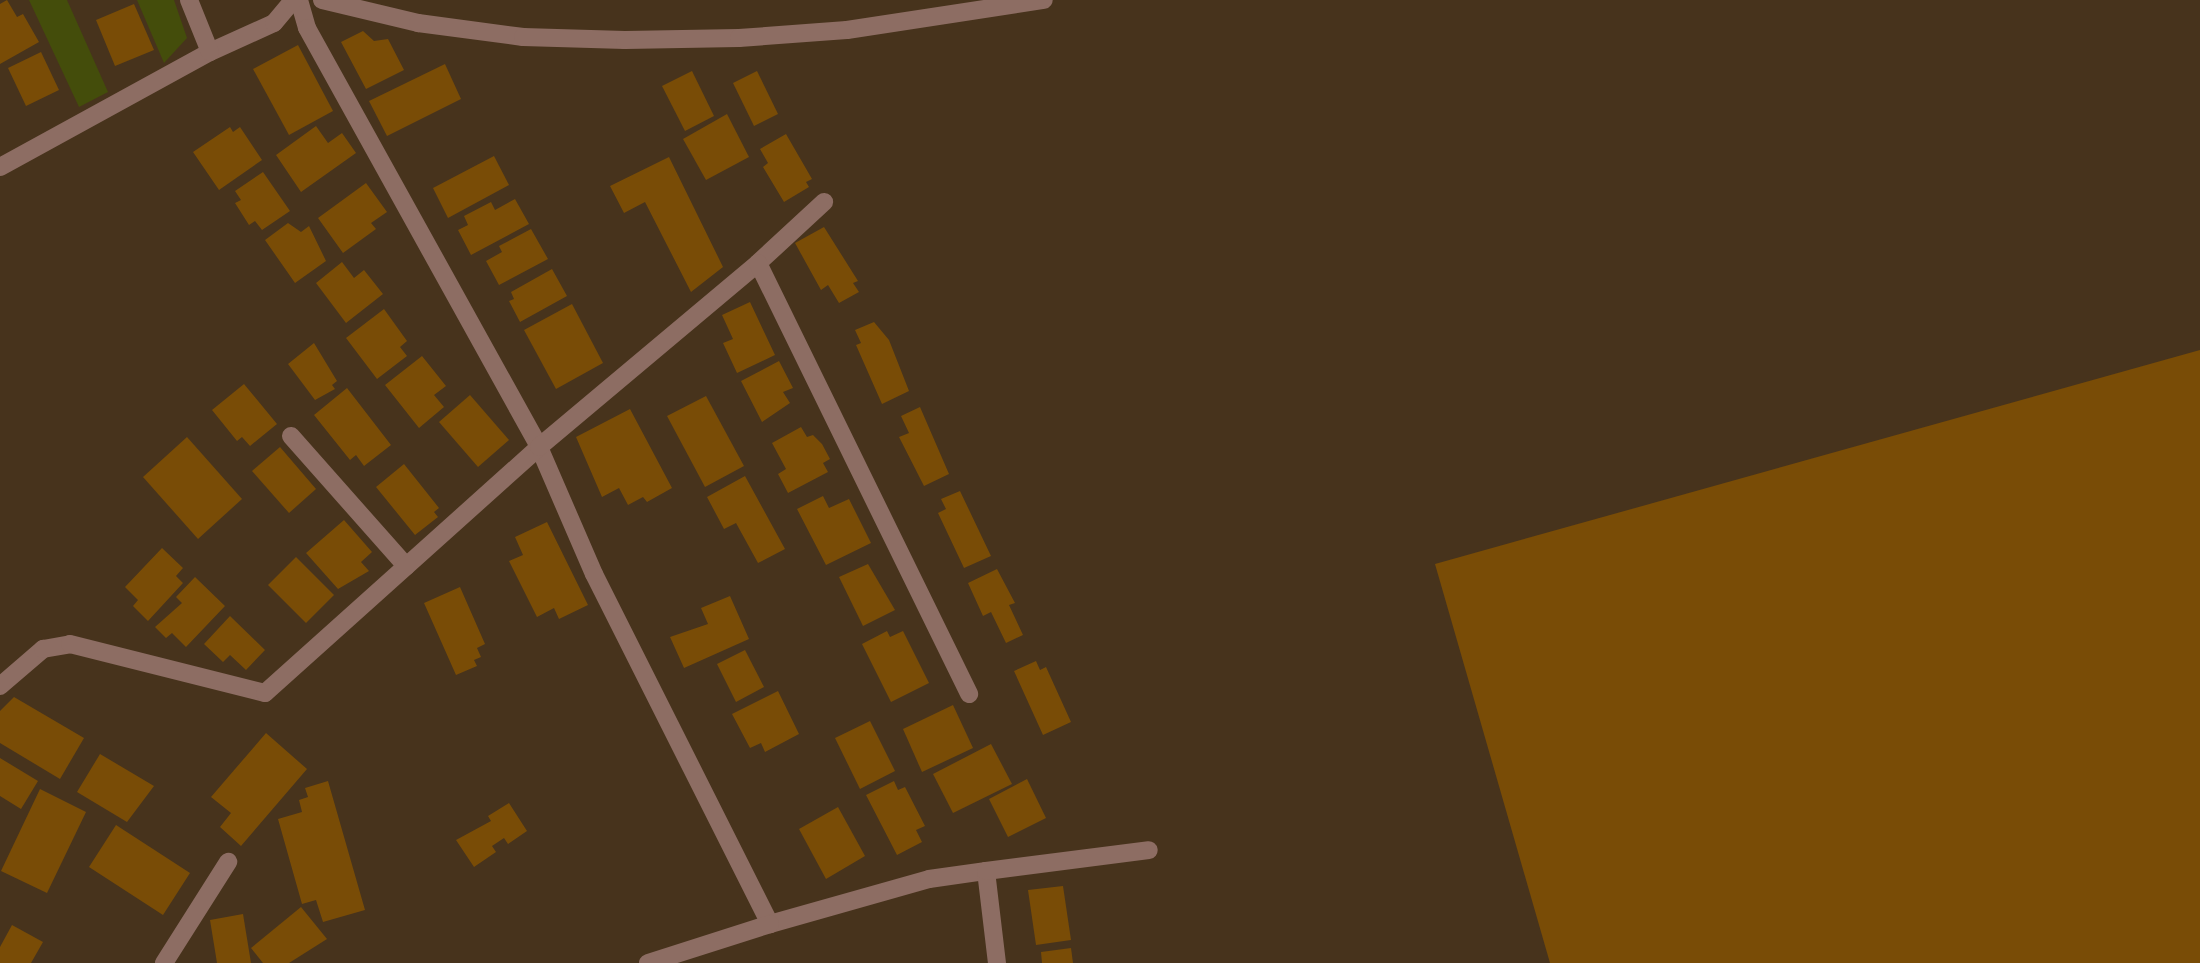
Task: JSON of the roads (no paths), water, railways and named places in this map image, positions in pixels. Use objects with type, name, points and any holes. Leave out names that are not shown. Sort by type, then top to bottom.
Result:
[{"type":"street","points":[[189,0],[210,52]]},
{"type":"street","points":[[0,167],[210,52],[274,23],[293,0]]},
{"type":"street","points":[[299,0],[307,28],[539,447],[594,574],[770,924]]},
{"type":"street","points":[[322,0],[418,23],[523,37],[637,40],[848,30],[1044,0]]},
{"type":"street","points":[[0,686],[43,649],[70,644],[265,692],[539,447],[758,263],[824,202]]},
{"type":"street","points":[[758,263],[968,694]]},
{"type":"street","points":[[291,436],[406,566]]},
{"type":"street","points":[[648,963],[929,878],[1149,850]]},
{"type":"street","points":[[164,963],[228,862]]},
{"type":"street","points":[[986,871],[997,963]]}]
